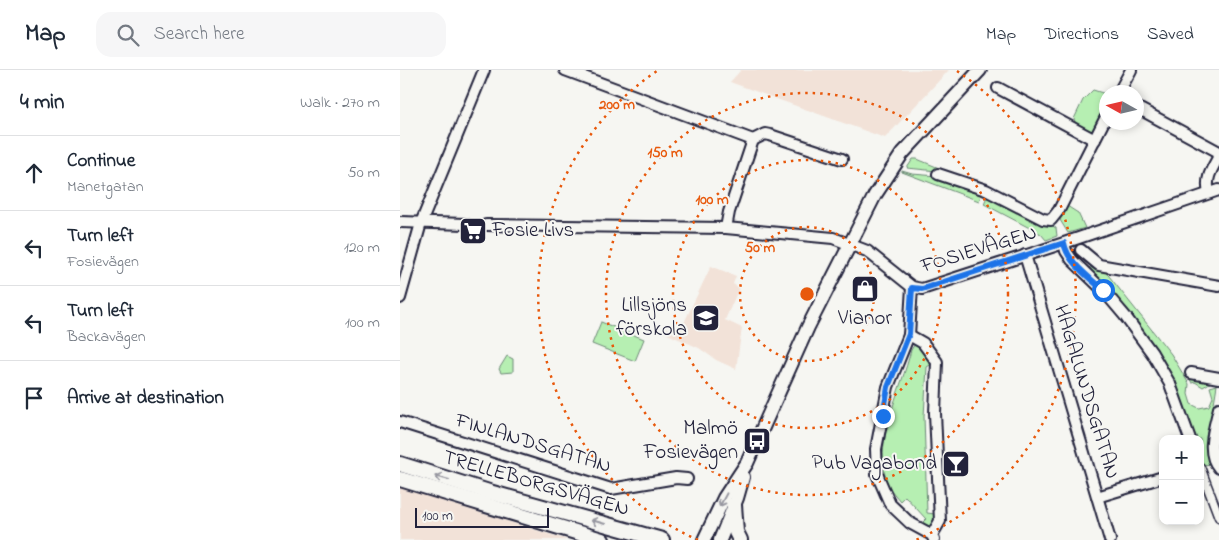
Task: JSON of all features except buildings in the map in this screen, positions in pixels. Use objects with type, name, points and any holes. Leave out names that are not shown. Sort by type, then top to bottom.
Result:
[{"type":"main road","name":"TRELLEBORGSVÄGEN","points":[[400,464],[473,487],[662,540]]},
{"type":"main road","name":"TRELLEBORGSVÄGEN","points":[[400,479],[602,540]]},
{"type":"main road","points":[[734,505],[735,522],[740,540]]},
{"type":"street","points":[[400,298],[421,223],[484,70]]},
{"type":"street","points":[[565,70],[753,140]]},
{"type":"street","points":[[720,540],[734,505],[747,463],[808,327],[875,195],[902,154],[980,70]]},
{"type":"street","points":[[1124,85],[1131,70]]},
{"type":"street","points":[[998,88],[1095,140]]},
{"type":"street","points":[[1144,111],[1219,152]]},
{"type":"street","points":[[938,174],[986,190],[1043,219],[1051,220],[1059,210],[1100,130]]},
{"type":"street","points":[[726,228],[753,140],[765,134],[770,135],[842,159]]},
{"type":"street","points":[[1214,191],[1206,183],[1219,156]]},
{"type":"street","name":"FOSIEVÄGEN","points":[[486,225],[726,228],[833,238],[851,243],[867,251],[912,288],[922,289],[1064,243],[1214,191]]},
{"type":"street","points":[[400,222],[466,224]]},
{"type":"street","points":[[1064,243],[1066,251],[1072,260],[1126,316],[1152,354],[1170,384],[1189,435]]},
{"type":"street","points":[[1081,250],[1099,265],[1219,286]]},
{"type":"street","name":"HAGALUNDSGATAN","points":[[1025,255],[1110,540]]},
{"type":"street","points":[[909,334],[923,343],[937,362],[936,413],[940,521],[933,538],[910,523],[890,504],[877,474],[876,449],[888,387],[909,334],[912,288]]},
{"type":"street","points":[[1191,373],[1219,378]]},
{"type":"street","points":[[1219,408],[1211,446],[1216,466],[1219,468]]},
{"type":"street","name":"FINLANDSGATAN","points":[[400,422],[611,489],[676,478],[687,479]]},
{"type":"street","points":[[704,540],[724,498],[747,463]]},
{"type":"street","points":[[1097,497],[1159,478]]},
{"type":"street","points":[[1204,478],[1219,517]]},
{"type":"shaded area","points":[[741,70],[949,70],[885,138],[730,82]]},
{"type":"shaded area","name":"Lillsjöns förskola","points":[[711,266],[736,276],[733,284],[739,288],[725,320],[742,328],[736,369],[716,360],[699,348],[663,332],[665,327],[675,331],[681,329]]},
{"type":"shaded area","points":[[400,488],[494,517],[568,540],[400,540]]},
{"type":"green space","points":[[1093,90],[1099,92],[1099,118],[1091,133],[1077,127],[1074,119],[1083,100]]},
{"type":"green space","points":[[913,159],[939,168],[937,171],[907,168]]},
{"type":"green space","points":[[902,171],[912,174],[937,176],[982,192],[979,201]]},
{"type":"green space","points":[[987,196],[991,196],[1045,225],[1051,225],[1056,228],[1057,236],[1046,240],[1041,234],[984,204]]},
{"type":"green space","points":[[1067,206],[1078,213],[1085,228],[1068,233],[1060,220]]},
{"type":"green space","points":[[1086,267],[1103,270],[1109,276],[1171,354],[1189,384],[1188,394],[1191,404],[1199,408],[1209,406],[1213,397],[1210,387],[1217,385],[1206,451],[1212,464],[1204,465],[1204,435],[1191,435],[1177,396]]},
{"type":"green space","points":[[601,322],[644,339],[635,361],[592,344]]},
{"type":"green space","points":[[915,344],[920,347],[933,363],[927,367],[924,416],[927,513],[935,514],[934,523],[930,526],[921,524],[926,519],[905,496],[900,501],[888,485],[884,469],[885,435],[911,350]]},
{"type":"green space","points":[[507,356],[513,359],[513,372],[501,373],[499,369]]},
{"type":"green space","points":[[1188,376],[1213,381],[1203,387],[1195,382],[1192,383]]},
{"type":"tunnel","points":[[466,224],[486,225]]},
{"type":"place","name":"Fosie Livs","points":[[473,231]]},
{"type":"place","name":"Vianor","points":[[865,289]]},
{"type":"place","name":"Lillsjöns förskola","points":[[706,318]]},
{"type":"place","name":"Malmö Fosievägen","points":[[757,441]]},
{"type":"place","name":"Pub Vagabond","points":[[956,464]]},
{"type":"route","points":[[883,416],[888,387],[909,334],[912,288],[922,289],[1064,243],[1066,251],[1072,260],[1103,290]]}]
